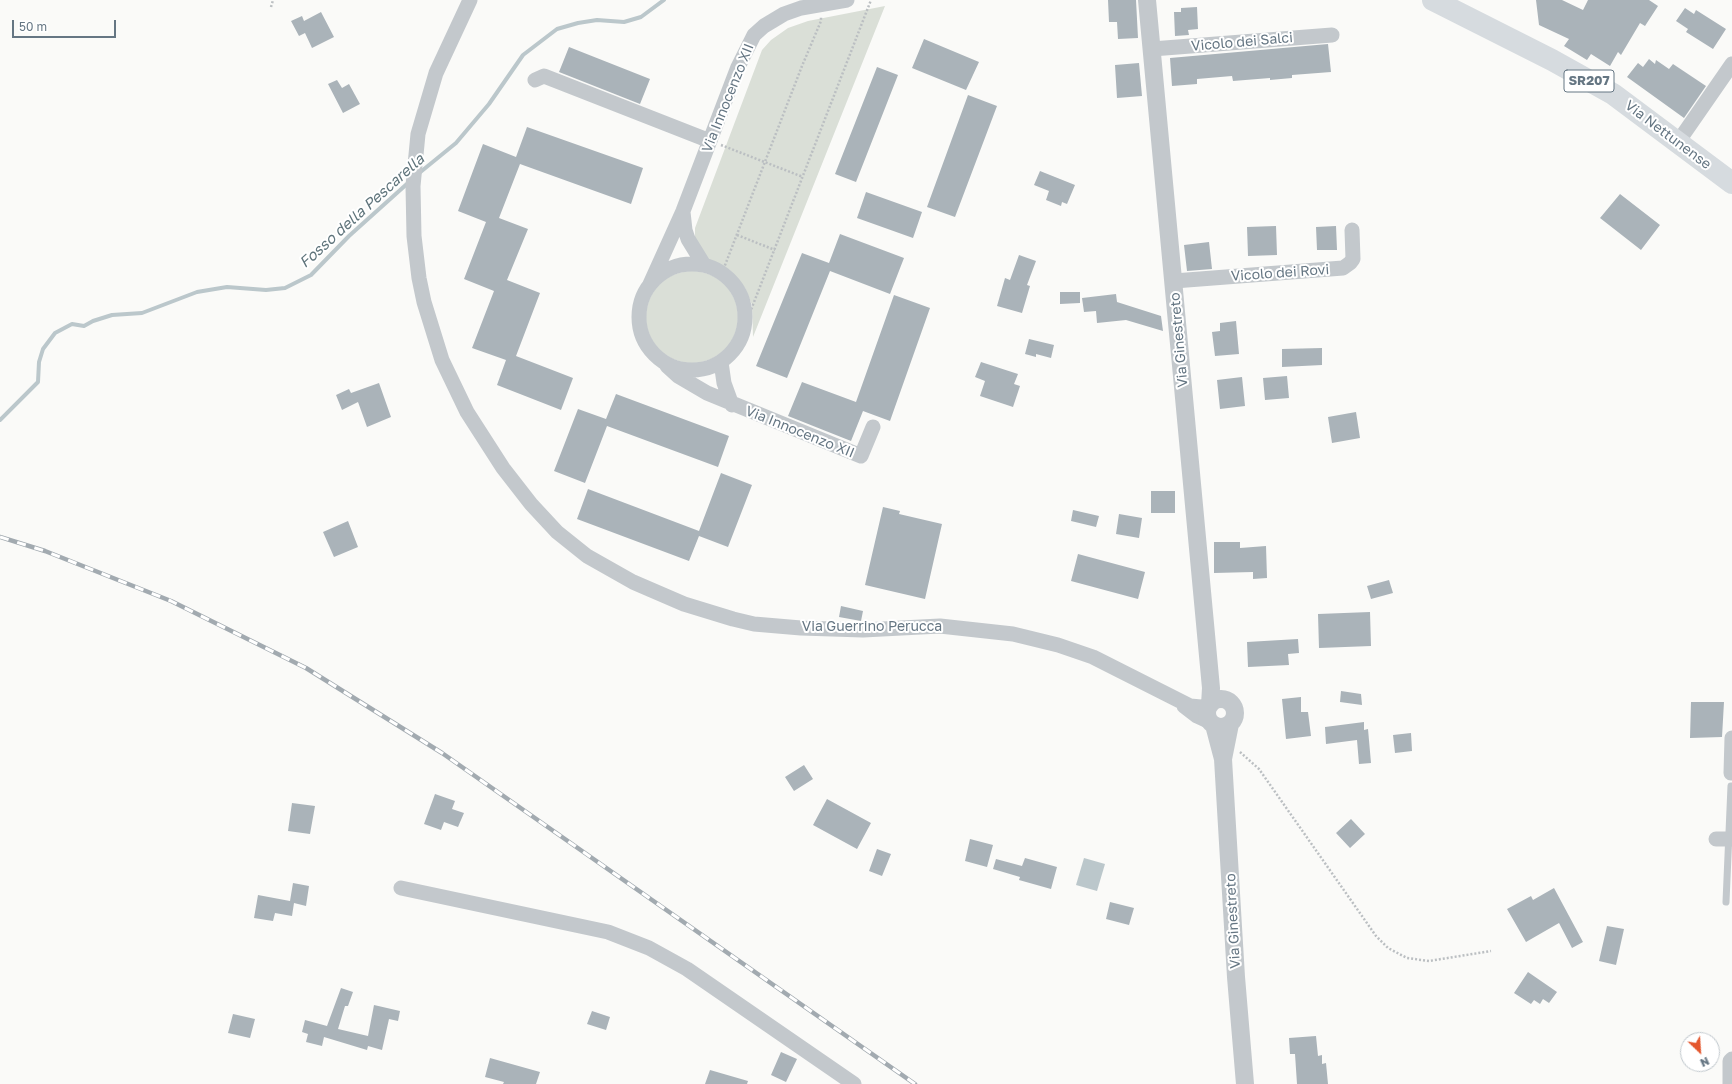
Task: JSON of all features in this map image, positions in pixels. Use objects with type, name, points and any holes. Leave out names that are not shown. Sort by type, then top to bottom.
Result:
[{"type":"main road","name":"Via Nettunense","points":[[1433,0],[1552,60],[1613,94],[1732,183]]},
{"type":"street","name":"Via Guerrino Perucca","points":[[470,0],[433,83],[421,122],[414,167],[413,186],[414,236],[419,278],[434,338],[450,379],[479,432],[507,474],[546,521],[582,552],[626,579],[698,609],[754,624],[801,628],[863,630],[940,626],[1013,634],[1058,645],[1088,655],[1111,665],[1178,701],[1197,716],[1218,715]]},
{"type":"street","name":"Via Innocenzo XII","points":[[847,0],[793,11],[777,18],[758,30],[750,42],[738,67],[683,211],[641,302],[639,314],[641,330],[647,345],[662,360],[686,382],[732,405],[861,456],[873,426]]},
{"type":"street","name":"Via Ginestreto","points":[[1147,0],[1210,681],[1224,751],[1236,976],[1245,1084]]},
{"type":"street","name":"Vicolo dei Salci","points":[[1152,49],[1332,34]]},
{"type":"street","points":[[1678,142],[1732,64]]},
{"type":"street","points":[[535,80],[544,76],[710,141]]},
{"type":"street","name":"Via Innocenzo XII","points":[[683,211],[685,230],[688,239],[704,265]]},
{"type":"street","name":"Vicolo dei Rovi","points":[[1174,281],[1342,268],[1350,264],[1353,259],[1352,230]]},
{"type":"street","name":"Via Innocenzo XII","points":[[650,284],[661,274],[674,267],[689,264],[704,265],[722,273],[732,281],[741,295],[746,312],[744,328],[740,341],[732,353],[721,362],[707,368],[691,370],[676,368],[662,360]]},
{"type":"street","name":"Via Innocenzo XII","points":[[721,362],[724,383],[732,405]]},
{"type":"street","points":[[1731,780],[1732,738]]},
{"type":"street","points":[[401,888],[604,931],[640,944],[687,969],[854,1084]]},
{"type":"street","points":[[1730,1084],[1730,1061],[1732,1059]]},
{"type":"lane","points":[[1726,902],[1726,839],[1731,780]]},
{"type":"path","points":[[271,7],[273,0]]},
{"type":"path","points":[[744,328],[871,0]]},
{"type":"path","points":[[722,273],[802,66],[821,21]]},
{"type":"path","points":[[710,141],[803,177]]},
{"type":"path","points":[[737,235],[775,250]]},
{"type":"path","points":[[1224,751],[1244,754],[1259,769],[1376,936],[1388,948],[1407,958],[1429,961],[1491,951]]},
{"type":"shaded area","points":[[885,6],[753,337],[752,305],[745,288],[730,270],[708,260],[695,240],[695,228],[762,50],[771,40],[788,28],[808,21]]},
{"type":"shaded area","points":[[692,271],[710,274],[725,284],[735,299],[738,317],[735,335],[725,350],[710,360],[692,363],[674,360],[659,350],[649,335],[646,317],[649,299],[659,284],[674,274]]},
{"type":"shaded area","points":[[1084,858],[1105,864],[1097,891],[1076,885]]},
{"type":"building","points":[[1108,0],[1136,0],[1138,38],[1118,39],[1117,22],[1109,22]]},
{"type":"building","points":[[1536,0],[1562,0],[1583,10],[1588,0],[1649,0],[1658,6],[1645,26],[1640,23],[1621,55],[1618,52],[1610,66],[1591,54],[1587,60],[1564,46],[1569,39],[1539,25]]},
{"type":"building","points":[[1197,7],[1198,29],[1188,30],[1189,35],[1175,36],[1174,12],[1181,12],[1181,8]]},
{"type":"building","points":[[1685,8],[1694,14],[1696,10],[1726,29],[1713,49],[1686,32],[1688,29],[1676,21]]},
{"type":"building","points":[[321,12],[334,37],[312,48],[305,33],[299,36],[291,21],[302,16],[304,21]]},
{"type":"building","points":[[924,39],[979,62],[966,90],[912,68]]},
{"type":"building","points":[[1328,44],[1331,72],[1292,75],[1292,78],[1270,80],[1270,78],[1233,81],[1232,76],[1197,79],[1197,84],[1172,86],[1170,58]]},
{"type":"building","points":[[569,47],[650,79],[640,104],[559,72]]},
{"type":"building","points":[[1649,59],[1655,64],[1656,60],[1669,69],[1673,64],[1706,86],[1684,118],[1627,77],[1638,63],[1643,67]]},
{"type":"building","points":[[1139,63],[1142,96],[1117,98],[1115,65]]},
{"type":"building","points":[[877,67],[898,75],[856,182],[835,174]]},
{"type":"building","points":[[337,80],[342,88],[349,84],[360,104],[343,113],[328,84]]},
{"type":"building","points":[[968,95],[997,106],[955,217],[927,207]]},
{"type":"building","points":[[527,127],[643,168],[631,204],[520,164],[499,218],[528,229],[507,280],[540,293],[516,356],[573,378],[561,410],[497,385],[506,360],[472,348],[494,291],[464,279],[486,222],[458,211],[483,144],[516,157]]},
{"type":"building","points":[[1040,171],[1075,185],[1067,204],[1062,202],[1061,206],[1046,200],[1049,191],[1034,185]]},
{"type":"building","points":[[866,192],[922,212],[913,238],[857,218]]},
{"type":"building","points":[[1620,194],[1660,225],[1641,250],[1600,218]]},
{"type":"building","points":[[1276,226],[1277,255],[1248,256],[1247,227]]},
{"type":"building","points":[[1336,226],[1337,250],[1317,250],[1316,227]]},
{"type":"building","points":[[840,234],[904,258],[890,294],[830,271],[787,378],[756,366],[802,253],[829,263]]},
{"type":"building","points":[[1209,242],[1212,269],[1187,271],[1184,245]]},
{"type":"building","points":[[1019,255],[1036,261],[1027,285],[1030,286],[1022,313],[997,306],[1005,278],[1010,280]]},
{"type":"building","points":[[1060,292],[1080,292],[1080,303],[1060,304]]},
{"type":"building","points":[[1116,294],[1117,302],[1161,316],[1163,331],[1126,320],[1097,323],[1096,311],[1084,312],[1082,298]]},
{"type":"building","points":[[894,295],[930,308],[890,421],[863,411],[851,441],[788,416],[802,382],[856,402]]},
{"type":"building","points":[[1236,321],[1239,354],[1215,356],[1212,332],[1220,331],[1220,323]]},
{"type":"building","points":[[1029,339],[1054,345],[1051,358],[1036,354],[1036,357],[1025,354]]},
{"type":"building","points":[[1322,348],[1322,365],[1282,367],[1282,349]]},
{"type":"building","points":[[981,362],[1018,374],[1014,384],[1020,386],[1013,407],[980,396],[985,381],[975,377]]},
{"type":"building","points":[[1287,376],[1289,398],[1265,400],[1263,378]]},
{"type":"building","points":[[1242,377],[1245,406],[1220,409],[1217,380]]},
{"type":"building","points":[[379,383],[391,417],[367,427],[358,402],[342,410],[336,395],[349,389],[351,393]]},
{"type":"building","points":[[616,394],[729,436],[718,467],[607,426],[585,483],[554,471],[578,409],[606,419]]},
{"type":"building","points":[[1356,412],[1360,438],[1332,443],[1328,417]]},
{"type":"building","points":[[721,473],[752,485],[728,547],[699,536],[689,561],[577,519],[588,489],[699,531]]},
{"type":"building","points":[[1151,491],[1175,491],[1175,513],[1151,513]]},
{"type":"building","points":[[883,507],[900,511],[899,514],[942,524],[925,599],[865,585]]},
{"type":"building","points":[[1073,510],[1099,516],[1096,527],[1071,521]]},
{"type":"building","points":[[1119,514],[1142,518],[1139,538],[1116,534]]},
{"type":"building","points":[[348,521],[358,547],[334,557],[323,532]]},
{"type":"building","points":[[1214,542],[1240,542],[1240,548],[1266,546],[1267,578],[1253,579],[1253,572],[1214,573]]},
{"type":"building","points":[[1078,554],[1145,572],[1138,599],[1071,581]]},
{"type":"building","points":[[1389,580],[1393,593],[1371,599],[1367,586]]},
{"type":"building","points":[[841,606],[863,611],[861,621],[839,617]]},
{"type":"building","points":[[1370,612],[1371,646],[1319,648],[1318,614]]},
{"type":"building","points":[[1298,639],[1299,653],[1288,654],[1289,665],[1248,667],[1247,642]]},
{"type":"building","points":[[1341,691],[1361,694],[1362,705],[1340,702]]},
{"type":"building","points":[[1301,697],[1301,712],[1308,712],[1311,736],[1286,739],[1282,699]]},
{"type":"building","points":[[1691,702],[1724,702],[1722,737],[1690,738]]},
{"type":"building","points":[[1364,722],[1364,730],[1368,729],[1371,763],[1359,764],[1357,740],[1326,744],[1325,727]]},
{"type":"building","points":[[1411,733],[1412,751],[1395,753],[1393,735]]},
{"type":"building","points":[[804,765],[813,779],[794,791],[785,777]]},
{"type":"building","points":[[435,794],[455,801],[452,809],[464,813],[458,827],[444,822],[441,830],[424,824]]},
{"type":"building","points":[[827,799],[871,823],[857,849],[813,825]]},
{"type":"building","points":[[292,803],[315,806],[310,834],[288,831]]},
{"type":"building","points":[[1351,819],[1365,834],[1350,848],[1336,833]]},
{"type":"building","points":[[970,839],[993,845],[987,867],[965,861]]},
{"type":"building","points":[[877,849],[891,854],[882,876],[869,871]]},
{"type":"building","points":[[1025,858],[1057,867],[1051,889],[1019,880],[1020,877],[993,869],[996,859],[1022,866]]},
{"type":"building","points":[[293,883],[309,886],[306,906],[294,903],[292,916],[275,913],[273,921],[254,918],[258,895],[290,901]]},
{"type":"building","points":[[1554,888],[1583,942],[1572,948],[1559,923],[1526,942],[1507,909],[1531,896],[1533,900]]},
{"type":"building","points":[[1110,902],[1134,908],[1129,925],[1106,919]]},
{"type":"building","points":[[1607,926],[1624,929],[1616,965],[1599,961]]},
{"type":"building","points":[[1528,972],[1557,992],[1549,1003],[1543,999],[1540,1004],[1534,1000],[1531,1004],[1514,993]]},
{"type":"building","points":[[341,988],[353,992],[348,1006],[345,1006],[338,1029],[368,1036],[374,1005],[400,1011],[398,1021],[389,1019],[382,1050],[368,1046],[367,1050],[324,1037],[322,1046],[306,1042],[308,1034],[302,1032],[305,1020],[327,1026]]},
{"type":"building","points":[[592,1011],[610,1017],[606,1030],[587,1024]]},
{"type":"building","points":[[233,1014],[255,1019],[250,1038],[228,1033]]},
{"type":"building","points":[[1316,1036],[1318,1056],[1322,1055],[1322,1064],[1326,1063],[1328,1084],[1297,1084],[1295,1054],[1290,1054],[1289,1038]]},
{"type":"building","points":[[781,1052],[797,1059],[786,1082],[771,1075]]},
{"type":"building","points":[[490,1058],[540,1072],[536,1084],[503,1084],[504,1082],[485,1077]]},
{"type":"building","points":[[710,1070],[748,1081],[747,1084],[705,1084]]},
{"type":"waterway","name":"Fosso della Pescarella","points":[[418,174],[456,143],[489,104],[523,55],[557,29],[578,23],[597,20],[624,22],[641,17],[664,0]]},
{"type":"waterway","name":"Fosso della Pescarella","points":[[0,420],[38,382],[39,362],[43,349],[55,333],[72,324],[84,326],[93,321],[112,315],[142,313],[197,292],[227,287],[266,290],[285,288],[311,275],[349,236],[408,183]]},
{"type":"railway","points":[[0,537],[45,551],[171,601],[306,668],[442,753],[915,1084]]}]
